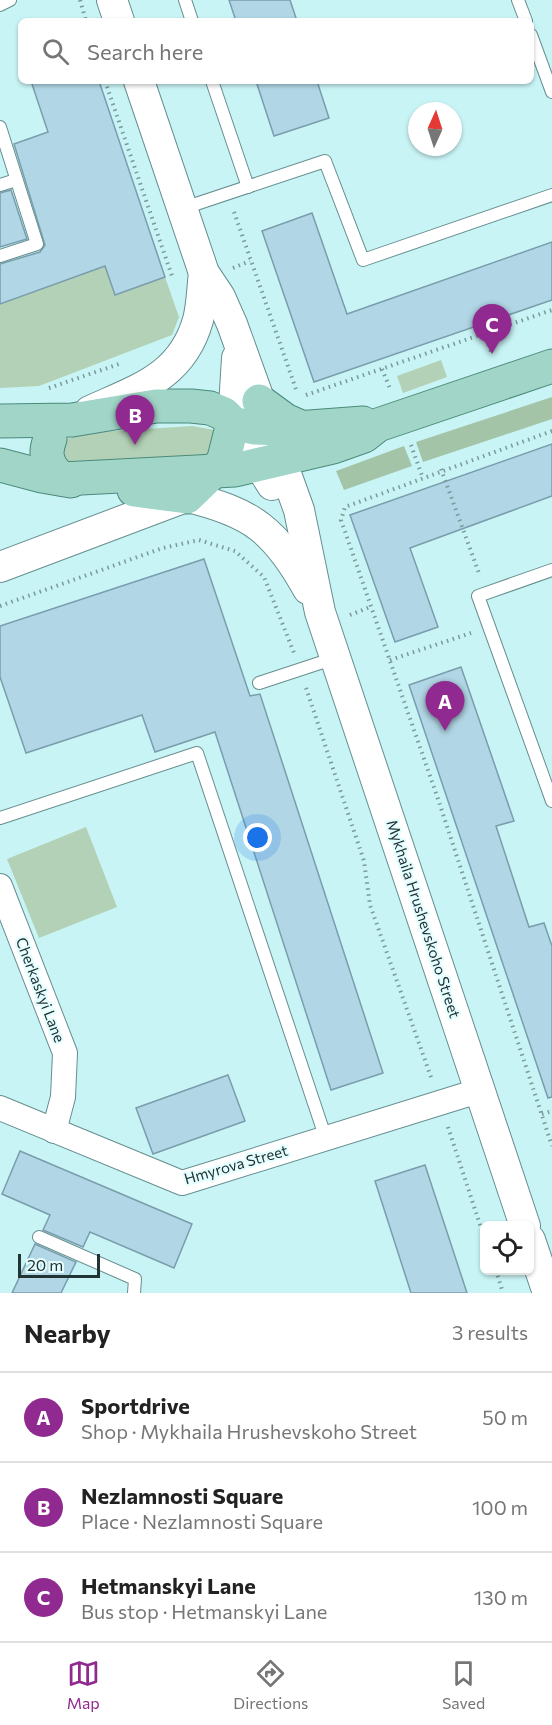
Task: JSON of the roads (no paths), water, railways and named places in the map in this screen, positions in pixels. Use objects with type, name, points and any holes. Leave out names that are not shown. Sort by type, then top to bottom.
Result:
[{"type":"main road","points":[[62,479],[215,471],[269,462],[320,433],[354,423],[378,425],[552,366]]},
{"type":"main road","points":[[5,471],[61,430],[156,406],[191,406],[224,414],[233,423]]},
{"type":"main road","points":[[233,423],[264,415],[320,433]]},
{"type":"main road","points":[[0,421],[61,430]]},
{"type":"main road","points":[[5,471],[187,497],[215,471],[227,455],[233,423]]},
{"type":"main road","points":[[61,430],[46,447],[49,464],[62,479]]},
{"type":"street","points":[[112,0],[118,18]]},
{"type":"street","points":[[140,84],[204,273],[220,297],[264,415],[269,462],[300,558]]},
{"type":"street","points":[[61,430],[154,382],[182,356],[199,319],[204,273]]},
{"type":"street","points":[[236,336],[238,369],[233,423],[269,462],[299,510]]},
{"type":"street","points":[[300,558],[299,510],[307,477],[321,457],[320,433]]},
{"type":"street","points":[[0,567],[187,497],[269,462]]},
{"type":"street","points":[[187,497],[214,503],[247,517],[300,558]]},
{"type":"street","name":"Mykhaila Hrushevskoho Street","points":[[300,558],[388,810],[478,1092],[523,1221]]},
{"type":"street","name":"Cherkaskyi Lane","points":[[0,886],[65,1053],[63,1097],[54,1131]]},
{"type":"street","name":"Hmyrova Street","points":[[0,1108],[182,1183],[478,1092]]},
{"type":"street","points":[[534,1252],[548,1293]]},
{"type":"lane","points":[[0,5],[10,0]]},
{"type":"lane","points":[[184,0],[191,18]]},
{"type":"lane","points":[[518,0],[525,18]]},
{"type":"lane","points":[[534,43],[552,92]]},
{"type":"lane","points":[[213,84],[248,187]]},
{"type":"lane","points":[[0,127],[37,244],[0,256]]},
{"type":"lane","points":[[181,209],[325,161],[363,260],[552,195]]},
{"type":"lane","points":[[0,185],[16,180]]},
{"type":"lane","points":[[552,570],[478,596],[552,801]]},
{"type":"lane","points":[[259,683],[336,658]]},
{"type":"lane","points":[[0,818],[197,753],[326,1139]]},
{"type":"lane","points":[[39,1237],[135,1279],[134,1293]]},
{"type":"place","name":"Hetmanskyi Lane","points":[[492,354]]},
{"type":"place","name":"Nezlamnosti Square","points":[[135,445]]},
{"type":"place","name":"Sportdrive","points":[[445,731]]}]
